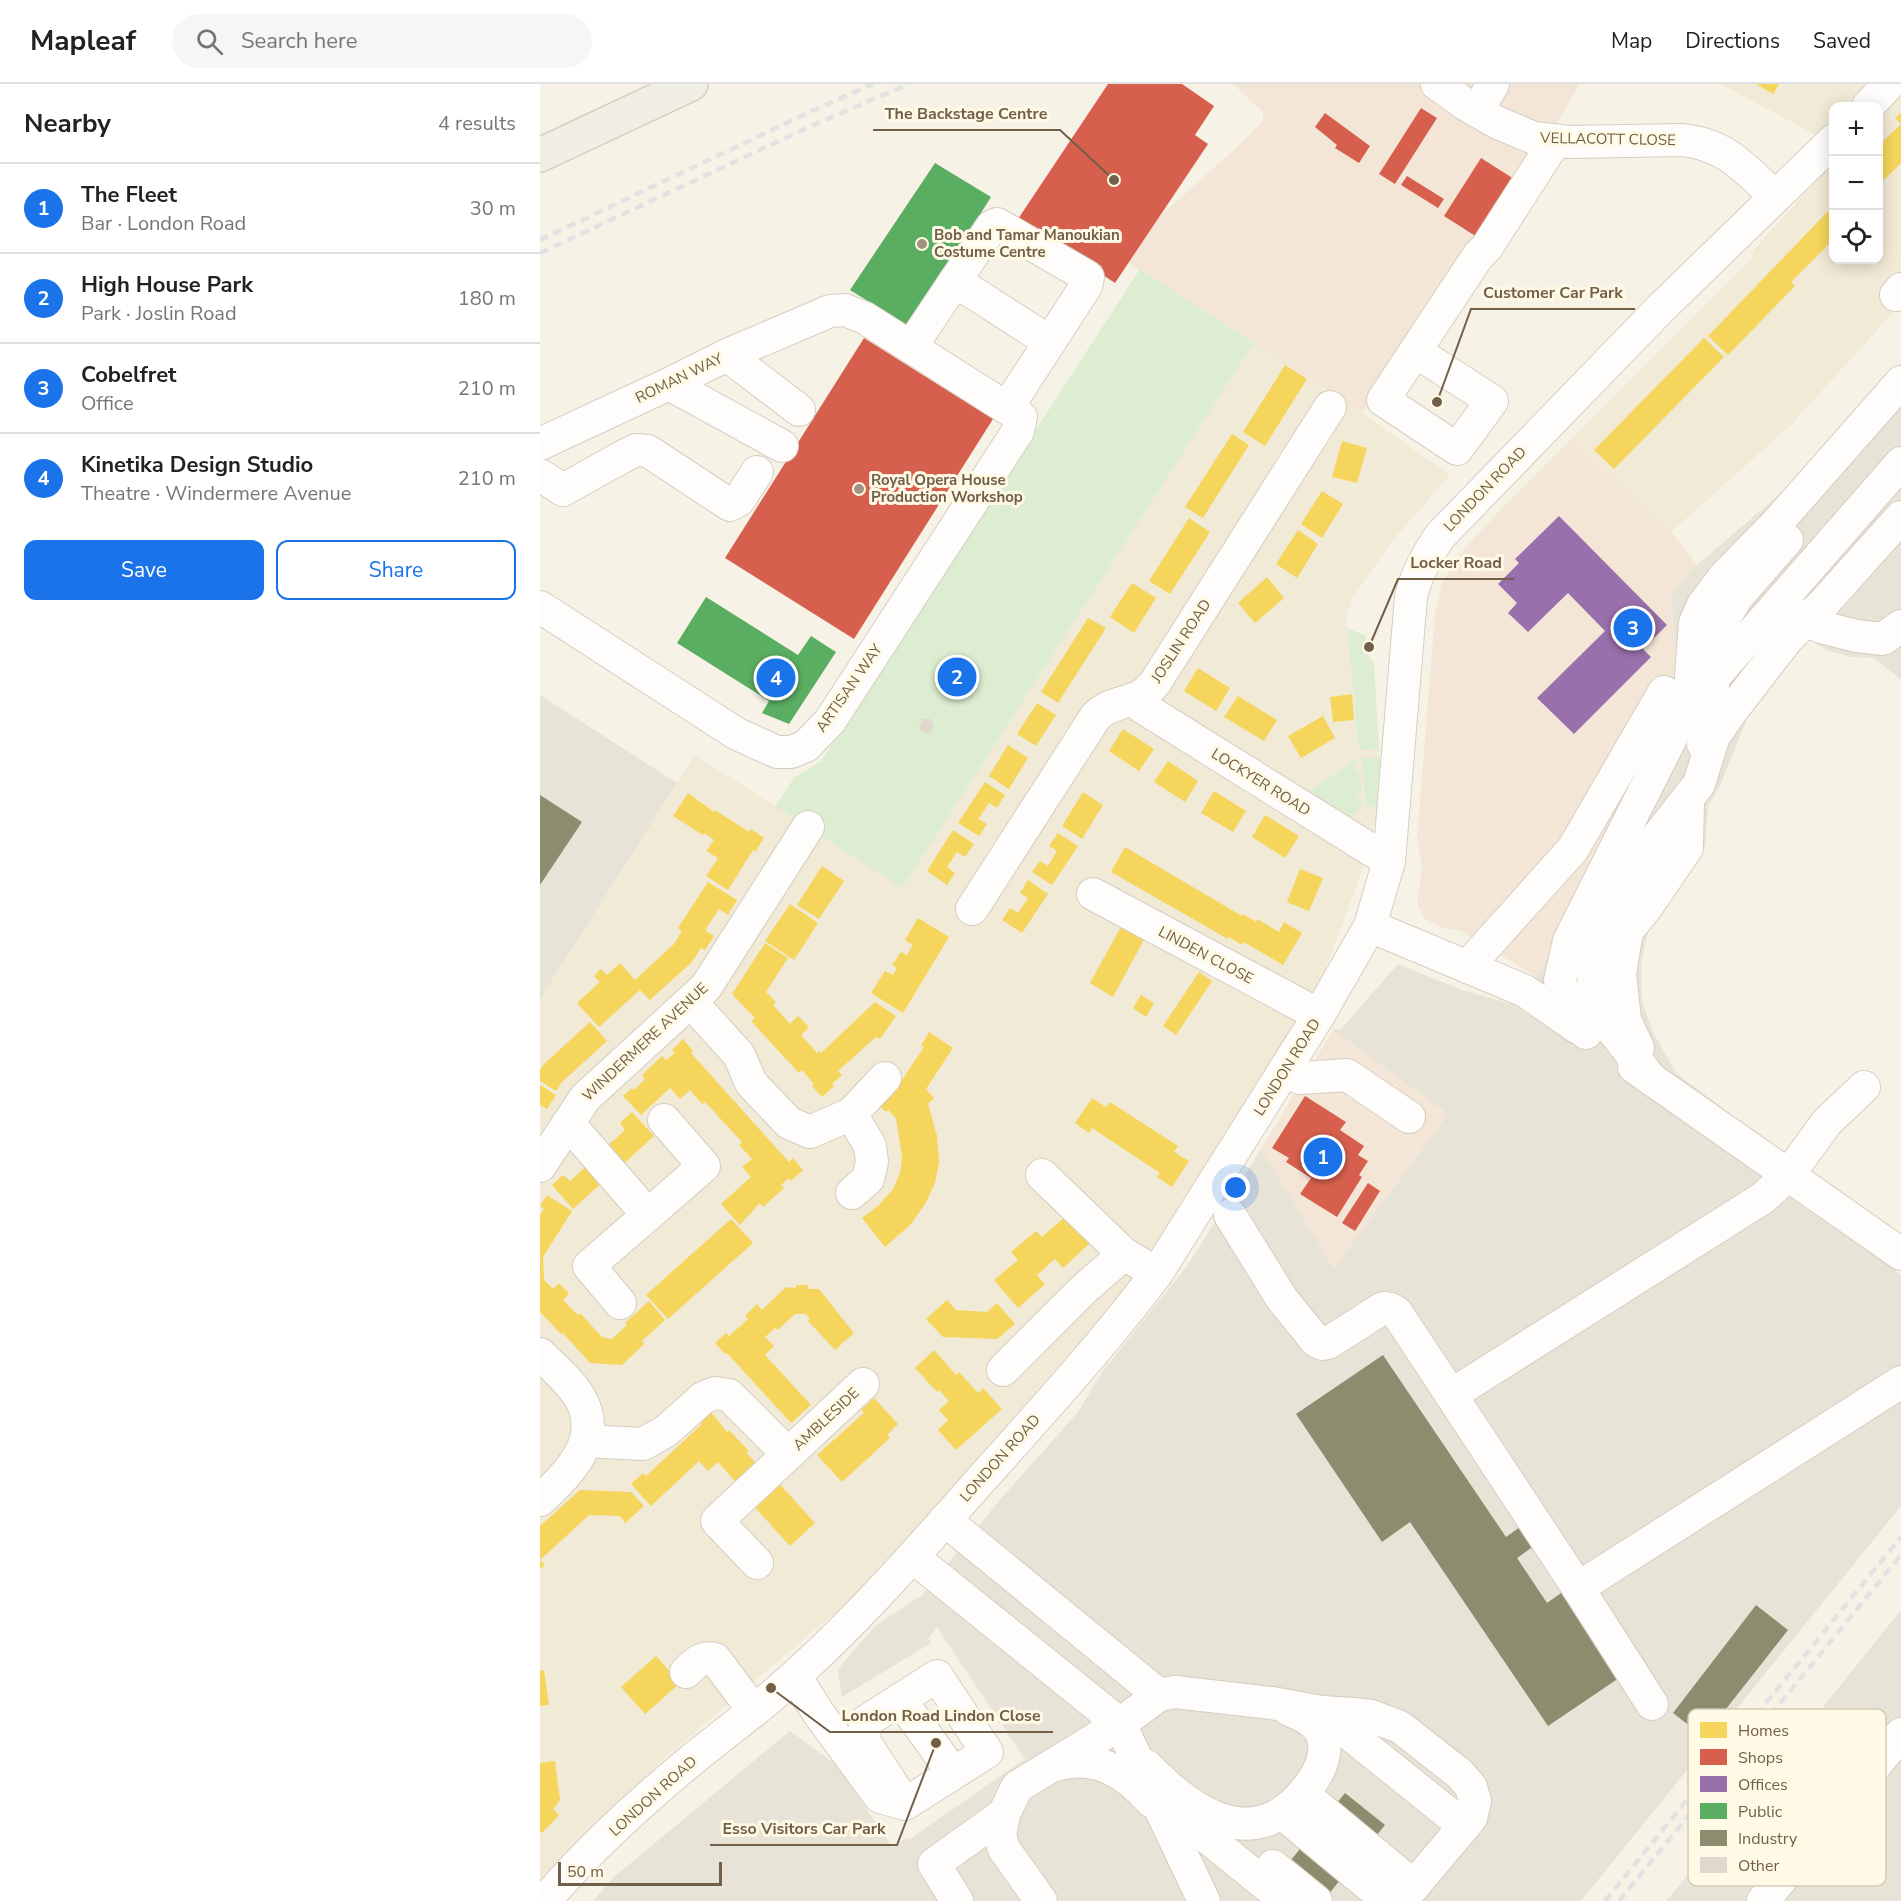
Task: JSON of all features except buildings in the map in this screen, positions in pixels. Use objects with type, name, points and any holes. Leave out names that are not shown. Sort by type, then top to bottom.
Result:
[{"type":"main road","points":[[540,155],[691,84]]},
{"type":"street","name":"VELLACOTT CLOSE","points":[[1437,84],[1477,111],[1521,134],[1534,138],[1555,141],[1699,142],[1714,147],[1735,159],[1775,196]]},
{"type":"street","points":[[1477,111],[1493,84]]},
{"type":"street","points":[[1872,102],[1889,84]]},
{"type":"street","points":[[1415,351],[1478,256],[1487,247],[1555,141]]},
{"type":"street","name":"LONDON ROAD","points":[[545,1894],[687,1764],[754,1711],[832,1641],[913,1557],[1137,1299],[1319,1015],[1370,926],[1389,861],[1411,597],[1414,582],[1430,550],[1440,536],[1577,393],[1829,144]]},
{"type":"street","name":"ARTISAN WAY","points":[[540,607],[737,734],[777,752],[791,752],[806,746],[830,721],[1012,420],[1050,342],[1089,279],[997,224],[992,226],[955,281]]},
{"type":"street","points":[[911,347],[955,281],[1050,342]]},
{"type":"street","name":"ROMAN WAY","points":[[540,444],[727,355],[819,315],[830,311],[845,310],[865,318],[911,347],[1012,420]]},
{"type":"street","points":[[727,355],[799,410]]},
{"type":"street","points":[[1708,667],[1692,647],[1695,624],[1703,605],[1725,576],[1776,524],[1901,382]]},
{"type":"street","points":[[669,384],[782,446]]},
{"type":"street","name":"JOSLIN ROAD","points":[[972,909],[1096,716],[1105,708],[1118,702],[1138,698],[1155,683],[1330,407]]},
{"type":"street","points":[[1901,411],[1737,597],[1772,611],[1856,636],[1882,639],[1901,626]]},
{"type":"street","points":[[1707,717],[1772,611],[1901,441]]},
{"type":"street","points":[[540,475],[563,490],[636,450],[648,451],[730,506],[739,500],[756,472]]},
{"type":"street","points":[[1772,611],[1901,464]]},
{"type":"street","points":[[1586,1034],[1567,1012],[1560,980],[1569,941],[1675,730],[1690,689],[1708,667],[1901,494]]},
{"type":"street","points":[[1693,792],[1707,717],[1708,667],[1702,640],[1721,610],[1772,611],[1824,603],[1901,517]]},
{"type":"street","points":[[1651,1079],[1603,1018],[1593,991],[1594,957],[1617,906],[1656,840],[1693,792],[1714,736],[1788,638],[1772,611]]},
{"type":"street","points":[[1467,967],[1573,849],[1664,692]]},
{"type":"street","name":"LOCKYER ROAD","points":[[1138,698],[1142,707],[1389,861]]},
{"type":"street","name":"WINDERMERE AVENUE","points":[[540,1166],[585,1098],[706,987],[808,827]]},
{"type":"street","name":"LINDEN CLOSE","points":[[1093,894],[1319,1015]]},
{"type":"street","points":[[1370,926],[1525,991],[1901,1254]]},
{"type":"street","points":[[691,1002],[739,1055],[752,1083],[789,1123],[810,1132],[850,1114],[885,1077]]},
{"type":"street","points":[[1284,1071],[1300,1078],[1347,1075],[1409,1117]]},
{"type":"street","points":[[850,1114],[870,1146],[872,1162],[868,1179],[852,1193]]},
{"type":"street","points":[[620,1303],[589,1266],[704,1166],[664,1120]]},
{"type":"street","points":[[568,1123],[648,1215]]},
{"type":"street","points":[[1042,1175],[1124,1254],[1156,1272]]},
{"type":"street","points":[[1451,1395],[1796,1179]]},
{"type":"street","points":[[1230,1215],[1282,1299],[1316,1341],[1322,1344],[1328,1343],[1383,1308],[1397,1313],[1652,1704]]},
{"type":"street","points":[[1003,1370],[1124,1254]]},
{"type":"street","points":[[540,1354],[580,1398],[588,1419],[586,1441],[577,1462],[540,1500]]},
{"type":"street","points":[[1578,1588],[1901,1382]]},
{"type":"street","name":"AMBLESIDE","points":[[757,1563],[717,1521],[863,1384]]},
{"type":"street","name":"AMBLESIDE","points":[[586,1441],[643,1444],[666,1431],[703,1398],[715,1393],[729,1395],[788,1454]]},
{"type":"street","points":[[945,1520],[1159,1695]]},
{"type":"street","points":[[913,1557],[1126,1737],[1171,1789],[1190,1804],[1215,1818],[1316,1901]]},
{"type":"street","points":[[686,1672],[696,1661],[710,1658],[718,1661],[754,1711]]},
{"type":"street","points":[[795,1676],[819,1714],[880,1797],[905,1804],[987,1752],[937,1676],[865,1722],[864,1741],[905,1804]]},
{"type":"street","points":[[1041,1901],[1004,1849],[1000,1836],[1004,1814],[1017,1787],[1052,1766],[1126,1737],[1159,1695],[1193,1692],[1322,1712],[1371,1716],[1400,1726],[1460,1774],[1471,1787],[1475,1801],[1468,1817],[1401,1896],[1282,1810]]},
{"type":"street","points":[[900,1699],[953,1773]]},
{"type":"street","points":[[1215,1818],[1241,1823],[1282,1810],[1318,1771],[1325,1753],[1320,1730],[1311,1720],[1272,1703]]},
{"type":"street","points":[[1322,1712],[1468,1817]]},
{"type":"street","points":[[1886,1752],[1901,1734]]},
{"type":"street","points":[[1126,1737],[1199,1891],[1219,1901]]},
{"type":"street","points":[[1052,1766],[1071,1760],[1103,1765],[1141,1790],[1164,1816],[1251,1901]]},
{"type":"street","points":[[1282,1810],[1355,1901]]},
{"type":"street","points":[[957,1901],[934,1863],[1004,1814]]},
{"type":"street","points":[[1164,1816],[1287,1901]]},
{"type":"street","points":[[1763,1901],[1775,1886]]},
{"type":"shaded area","points":[[1233,84],[1580,84],[1537,156],[1362,413],[1129,263],[1159,217],[1245,140],[1263,120],[1263,112]]},
{"type":"shaded area","points":[[1721,84],[1865,84],[1848,102],[1829,102],[1829,121],[1816,135]]},
{"type":"shaded area","points":[[1901,88],[1901,304],[1790,426],[1671,532],[1571,439],[1754,257],[1751,253],[1829,166],[1829,264],[1883,264],[1883,108]]},
{"type":"shaded area","points":[[1254,343],[1362,413],[1450,475],[1393,540],[1352,599],[1347,614],[1359,749],[1379,749],[1380,804],[1357,885],[1325,970],[1282,1051],[1169,1239],[879,1575],[659,1763],[549,1895],[540,1901],[540,999],[695,755],[902,887]]},
{"type":"shaded area","points":[[1901,363],[1901,680],[1874,658],[1851,657],[1827,650],[1802,635],[1755,699],[1720,786],[1708,806],[1705,846],[1649,927],[1641,964],[1642,1002],[1654,1034],[1676,1073],[1780,1151],[1758,1174],[1864,1245],[1901,1275],[1901,1506],[1737,1709],[1688,1709],[1688,1769],[1581,1901],[593,1901],[614,1877],[790,1731],[838,1766],[892,1847],[906,1838],[910,1839],[1025,1759],[937,1627],[928,1639],[931,1643],[842,1697],[838,1669],[875,1626],[922,1595],[998,1502],[1078,1412],[1102,1372],[1187,1266],[1261,1149],[1334,1268],[1448,1114],[1333,1030],[1341,1029],[1398,964],[1462,990],[1514,1005],[1550,1029],[1537,977],[1615,829],[1679,686],[1671,592],[1697,565],[1802,475]]},
{"type":"shaded area","points":[[1571,439],[1671,532],[1697,565],[1671,592],[1679,686],[1615,829],[1537,977],[1461,931],[1440,927],[1425,919],[1417,904],[1422,866],[1417,839],[1435,614],[1442,583],[1463,550]]},
{"type":"shaded area","points":[[540,695],[677,783],[540,999]]},
{"type":"shaded area","points":[[1333,1030],[1448,1114],[1334,1268],[1261,1149]]},
{"type":"shaded area","points":[[1901,1610],[1901,1901],[1666,1901],[1688,1875],[1688,1886],[1886,1886],[1886,1709],[1821,1709]]},
{"type":"green space","points":[[1140,269],[1254,343],[902,888],[775,806],[794,778],[821,761]]},
{"type":"green space","points":[[1347,628],[1366,636],[1368,655],[1374,663],[1379,749],[1359,750]]},
{"type":"green space","points":[[1380,757],[1380,804],[1378,807],[1367,806],[1362,758]]},
{"type":"green space","points":[[1358,758],[1359,763],[1355,764],[1355,771],[1359,771],[1362,793],[1357,794],[1357,801],[1362,801],[1363,805],[1352,817],[1346,817],[1307,793]]},
{"type":"railway","points":[[540,240],[873,84]]},
{"type":"railway","points":[[540,253],[811,126],[909,84]]},
{"type":"railway","points":[[1761,1709],[1901,1537]]},
{"type":"railway","points":[[1775,1709],[1901,1555]]},
{"type":"railway","points":[[1605,1901],[1688,1799]]},
{"type":"railway","points":[[1619,1901],[1688,1816]]},
{"type":"place","name":"The Backstage Centre","points":[[1114,180]]},
{"type":"place","name":"Bob and Tamar Manoukian Costume Centre","points":[[922,244]]},
{"type":"place","name":"Customer Car Park","points":[[1437,402]]},
{"type":"place","name":"Royal Opera House Production Workshop","points":[[859,489]]},
{"type":"place","name":"Cobelfret","points":[[1633,628]]},
{"type":"place","name":"Locker Road","points":[[1369,647]]},
{"type":"place","name":"High House Park","points":[[957,677]]},
{"type":"place","name":"Kinetika Design Studio","points":[[776,678]]},
{"type":"place","name":"The Fleet","points":[[1323,1157]]},
{"type":"place","name":"London Road Lindon Close","points":[[771,1688]]},
{"type":"place","name":"Esso Visitors Car Park","points":[[936,1743]]}]
